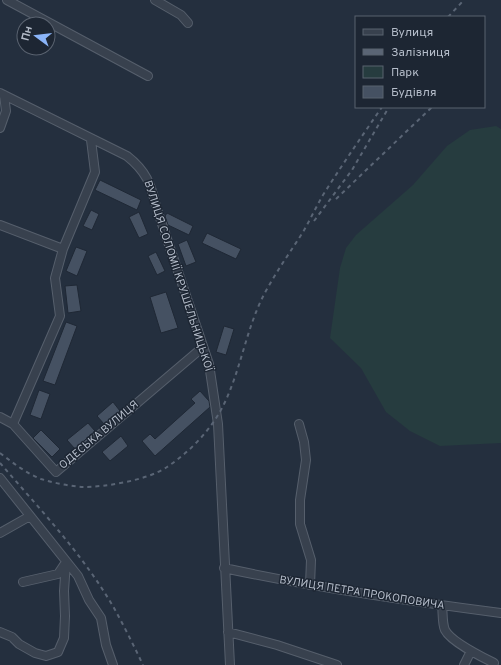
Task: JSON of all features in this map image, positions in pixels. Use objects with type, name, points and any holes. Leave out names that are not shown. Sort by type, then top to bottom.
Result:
[{"type":"street","points":[[7,0],[148,76]]},
{"type":"street","points":[[155,0],[181,15],[188,23]]},
{"type":"street","points":[[0,128],[6,111],[2,94]]},
{"type":"street","name":"ВУЛИЦЯ СОЛОМІЇ КРУШЕЛЬНИЦЬКОЇ","points":[[2,94],[91,140],[127,156],[137,164],[145,174],[152,189],[156,206],[209,364],[218,424],[230,665]]},
{"type":"street","points":[[13,424],[60,316],[55,278],[63,249],[96,172],[91,140]]},
{"type":"street","points":[[0,225],[63,249]]},
{"type":"street","name":"ОДЕСЬКА ВУЛИЦЯ","points":[[0,417],[13,424],[56,472],[203,347]]},
{"type":"street","points":[[299,424],[304,442],[306,460],[300,500],[300,524],[311,560],[310,585]]},
{"type":"street","points":[[0,478],[78,576],[89,600],[101,618],[106,645],[112,665]]},
{"type":"street","points":[[0,533],[30,516]]},
{"type":"street","points":[[23,582],[58,574],[66,562]]},
{"type":"street","points":[[0,632],[12,637],[19,644],[46,656],[58,652],[64,638],[64,591],[66,562]]},
{"type":"street","name":"ВУЛИЦЯ ПЕТРА ПРОКОПОВИЧА","points":[[224,568],[310,585],[501,613]]},
{"type":"street","points":[[442,605],[445,631],[449,636],[471,651],[494,663]]},
{"type":"street","points":[[228,632],[277,645],[337,665]]},
{"type":"street","points":[[464,665],[471,651]]},
{"type":"green space","points":[[496,126],[501,129],[501,443],[440,446],[410,431],[386,412],[361,368],[330,338],[340,268],[346,248],[356,235],[413,185],[447,146],[470,130]]},
{"type":"building","points":[[100,180],[141,200],[137,210],[95,190]]},
{"type":"building","points":[[91,210],[99,214],[92,230],[83,226]]},
{"type":"building","points":[[139,212],[148,234],[139,238],[129,217]]},
{"type":"building","points":[[167,213],[193,226],[189,235],[168,225],[165,216]]},
{"type":"building","points":[[207,233],[241,249],[236,259],[202,243]]},
{"type":"building","points":[[187,240],[196,262],[186,266],[178,244]]},
{"type":"building","points":[[76,247],[87,251],[77,276],[66,271]]},
{"type":"building","points":[[156,252],[165,271],[157,275],[148,256]]},
{"type":"building","points":[[77,285],[81,311],[68,313],[65,286]]},
{"type":"building","points":[[166,292],[178,328],[161,333],[150,297]]},
{"type":"building","points":[[66,322],[77,326],[55,385],[43,381]]},
{"type":"building","points":[[224,326],[234,329],[226,355],[216,352]]},
{"type":"building","points":[[39,390],[50,394],[41,419],[30,415]]},
{"type":"building","points":[[200,391],[209,401],[210,407],[155,456],[142,441],[150,434],[155,439],[195,403],[191,399]]},
{"type":"building","points":[[113,402],[120,411],[104,424],[97,416]]},
{"type":"building","points":[[88,423],[95,431],[75,449],[67,440]]},
{"type":"building","points":[[41,430],[60,449],[52,457],[33,438]]},
{"type":"building","points":[[121,436],[128,446],[110,461],[102,452]]},
{"type":"railway","points":[[449,16],[464,0]]},
{"type":"railway","points":[[0,453],[35,477],[62,484],[83,487],[103,486],[149,476],[159,472],[176,461],[193,446],[208,430],[225,402],[236,374],[254,316],[267,289],[303,232],[323,195],[381,108]]},
{"type":"railway","points":[[314,221],[352,170],[388,108]]},
{"type":"railway","points":[[336,199],[431,108]]},
{"type":"railway","points":[[0,463],[75,551],[89,570],[114,608],[143,665]]}]
